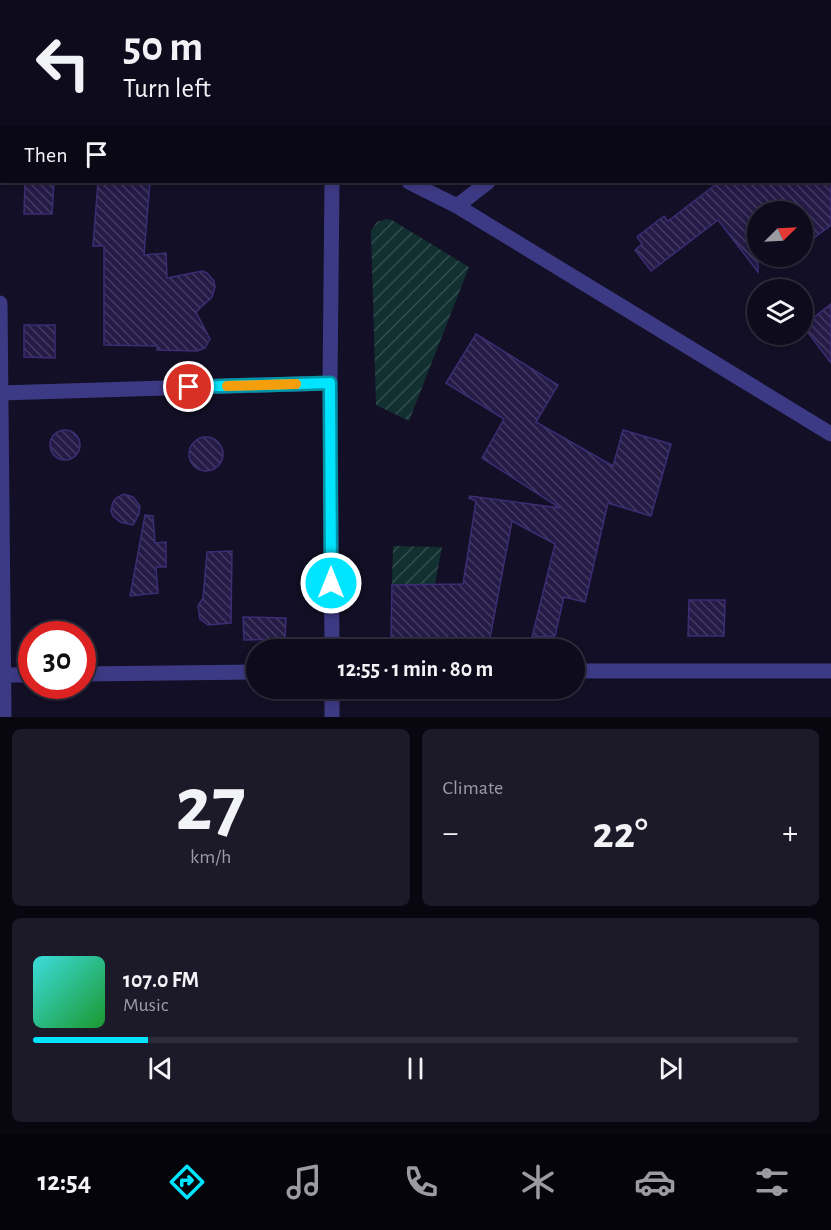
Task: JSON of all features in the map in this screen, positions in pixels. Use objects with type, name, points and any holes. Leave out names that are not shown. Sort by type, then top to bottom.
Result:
[{"type":"street","points":[[332,183],[330,383],[332,639]]},
{"type":"street","points":[[412,183],[457,207],[831,434]]},
{"type":"street","points":[[457,207],[487,183]]},
{"type":"street","points":[[0,303],[4,717]]},
{"type":"street","points":[[0,393],[330,383]]},
{"type":"street","points":[[585,670],[831,671]]},
{"type":"street","points":[[96,674],[246,672]]},
{"type":"street","points":[[2,675],[18,675]]},
{"type":"street","points":[[332,699],[332,717]]},
{"type":"green space","points":[[392,220],[469,267],[409,421],[376,405],[371,231],[377,222]]},
{"type":"green space","points":[[393,546],[442,547],[435,584],[392,585]]},
{"type":"building","points":[[25,183],[54,183],[52,214],[24,214]]},
{"type":"building","points":[[98,183],[150,183],[144,255],[166,253],[167,278],[202,271],[214,281],[212,297],[196,312],[210,339],[205,348],[197,351],[157,350],[157,346],[104,345],[104,246],[93,246]]},
{"type":"building","points":[[718,183],[831,183],[831,225],[813,239],[813,201],[747,201],[747,258],[718,220],[651,271],[635,250],[642,244],[637,237],[664,216],[668,221]]},
{"type":"building","points":[[831,304],[831,363],[813,339],[813,318]]},
{"type":"building","points":[[24,325],[55,325],[55,358],[24,357]]},
{"type":"building","points":[[476,334],[558,385],[536,422],[613,466],[623,430],[671,444],[651,516],[608,503],[585,602],[564,597],[555,636],[532,637],[555,544],[512,521],[490,638],[391,639],[392,585],[463,584],[476,501],[469,498],[470,496],[560,508],[482,458],[504,419],[446,383]]},
{"type":"building","points":[[65,430],[76,434],[80,445],[76,456],[65,460],[54,456],[50,445],[54,434]]},
{"type":"building","points":[[206,437],[218,442],[223,454],[218,466],[206,471],[194,466],[189,454],[194,442]]},
{"type":"building","points":[[124,494],[133,497],[140,506],[139,514],[133,525],[120,522],[111,511],[116,498]]},
{"type":"building","points":[[145,515],[153,516],[155,543],[166,542],[166,567],[156,567],[158,593],[130,596]]},
{"type":"building","points":[[232,551],[231,623],[208,625],[200,619],[198,606],[203,598],[207,552]]},
{"type":"building","points":[[689,600],[725,600],[724,636],[688,636]]},
{"type":"building","points":[[243,617],[286,618],[285,639],[244,640]]},
{"type":"slow traffic","points":[[227,386],[296,384]]},
{"type":"route","points":[[189,387],[330,383],[331,583]]}]
